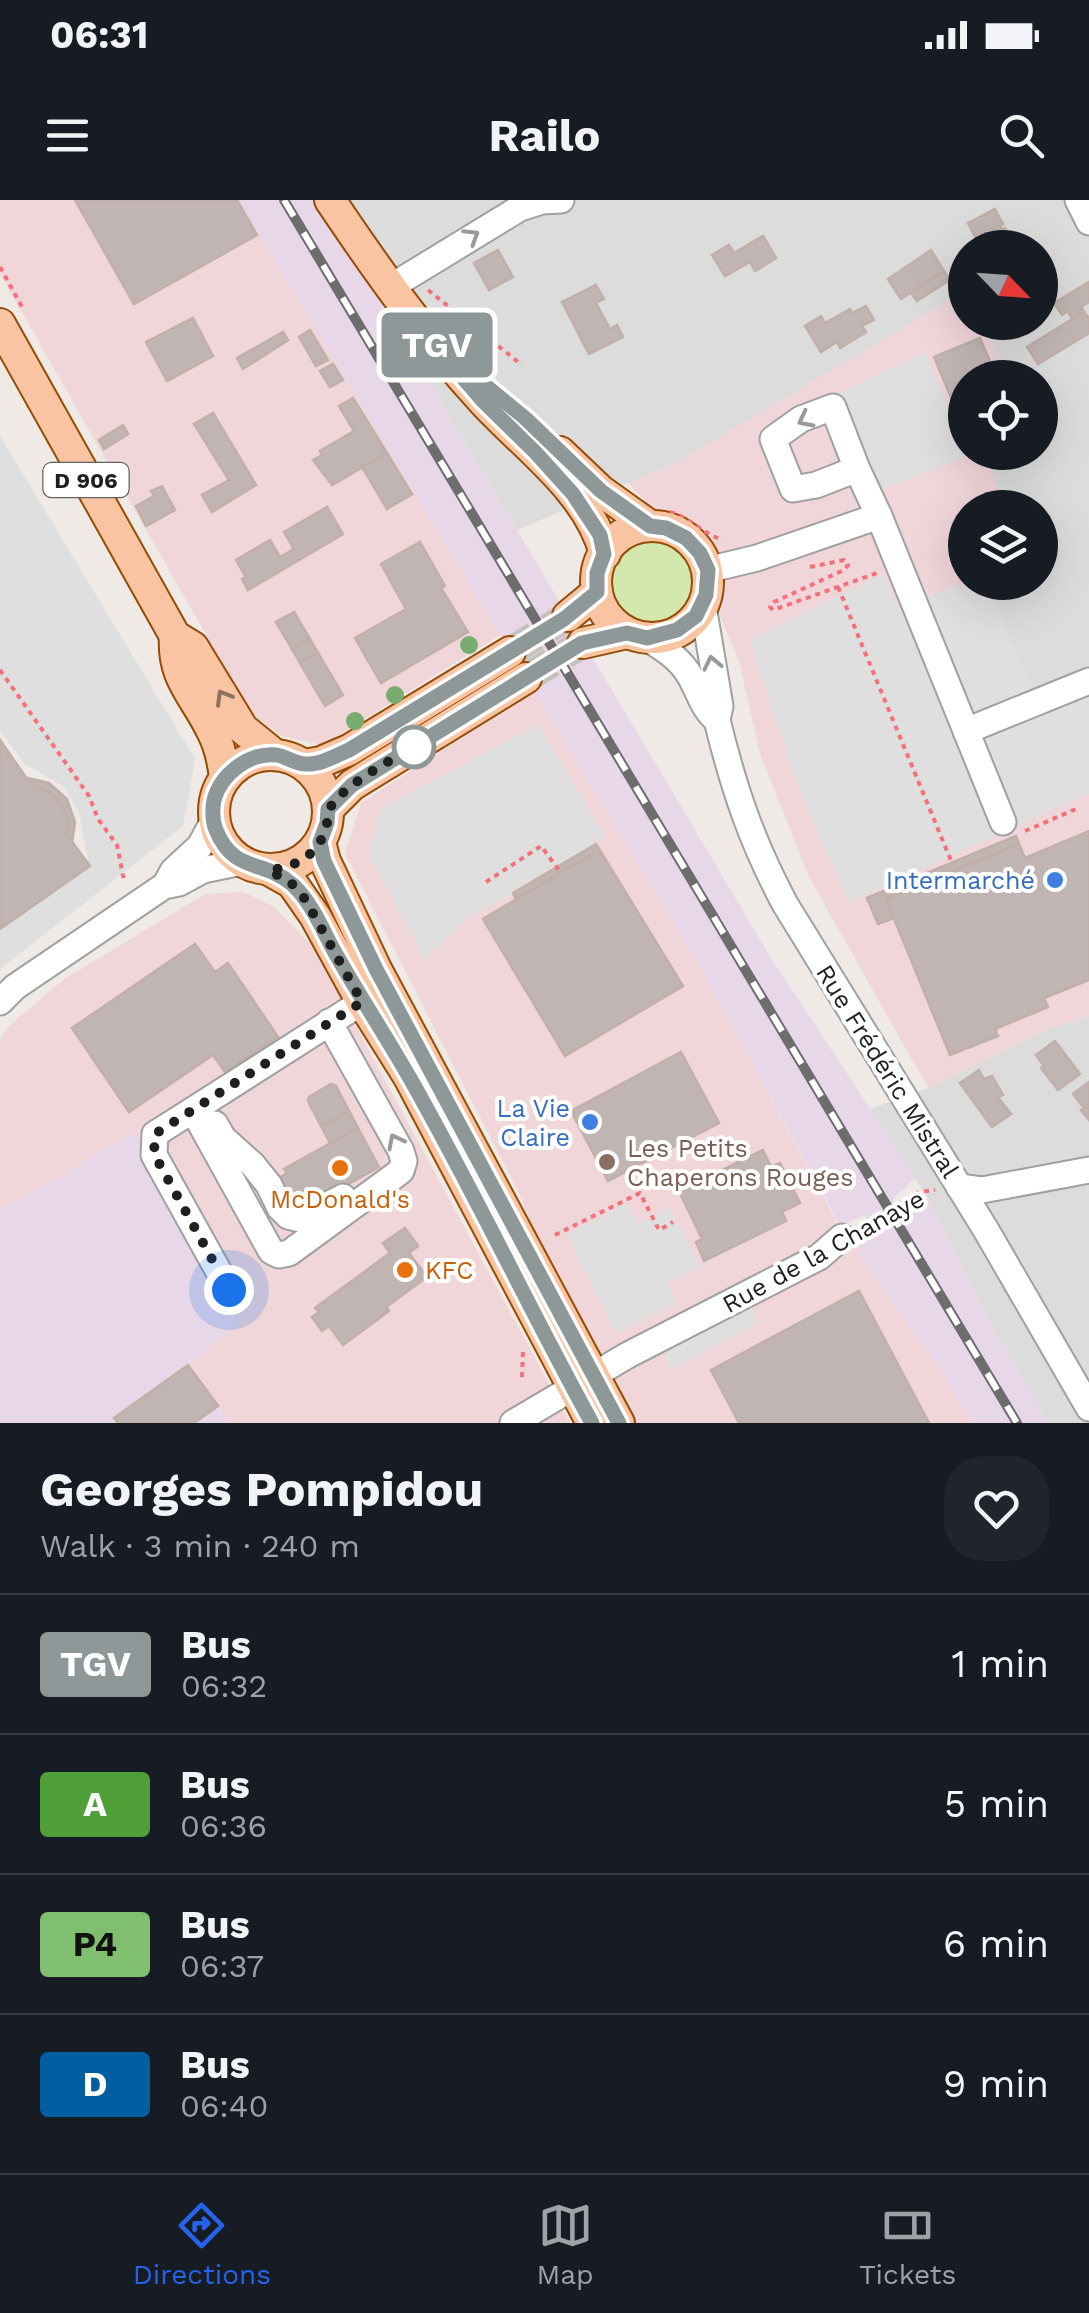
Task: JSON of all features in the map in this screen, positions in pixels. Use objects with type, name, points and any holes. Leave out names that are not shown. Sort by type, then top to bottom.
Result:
[{"type":"main road","points":[[330,200],[399,282],[432,342],[573,494],[600,535],[604,554]]},
{"type":"main road","name":"D 906","points":[[12,318],[175,636],[174,657],[187,690],[218,743],[225,778]]},
{"type":"main road","points":[[432,342],[525,418],[601,491],[659,518],[666,528],[686,538],[700,553],[708,570],[703,606],[677,630],[637,636],[575,630],[597,592]]},
{"type":"main road","points":[[637,636],[613,623],[597,592],[597,573],[604,554],[622,536],[659,518]]},
{"type":"main road","name":"D 906","points":[[175,636],[193,647],[243,728],[289,760]]},
{"type":"main road","points":[[328,809],[352,785],[518,665],[321,762],[248,760],[225,778],[212,812],[224,845],[234,857],[292,884],[305,899],[583,1382],[619,1423]]},
{"type":"main road","points":[[256,866],[292,866],[313,852],[327,823],[327,797],[320,780],[289,760]]},
{"type":"main road","points":[[320,842],[324,861],[376,969],[583,1382],[592,1423]]},
{"type":"street","points":[[399,282],[520,208],[542,200],[560,200]]},
{"type":"street","points":[[1078,200],[1089,222]]},
{"type":"street","points":[[857,470],[966,731],[1012,827]]},
{"type":"street","points":[[708,570],[756,558],[879,516]]},
{"type":"street","name":"Rue Frédéric Mistral","points":[[703,606],[718,688],[717,720],[742,810],[768,872],[1041,1322],[1089,1408]]},
{"type":"street","name":"Rue Frédéric Mistral","points":[[637,636],[682,664],[708,713],[717,720]]},
{"type":"street","points":[[966,731],[1089,682]]},
{"type":"street","points":[[164,886],[173,871],[200,846],[214,822]]},
{"type":"street","points":[[0,1002],[15,987],[164,886],[179,883],[202,870],[256,866]]},
{"type":"street","points":[[229,1290],[154,1154],[155,1134],[362,1002]]},
{"type":"street","points":[[204,1102],[271,1251],[279,1256],[288,1253],[401,1170],[404,1161],[329,1022]]},
{"type":"street","points":[[204,1102],[223,1138],[269,1184],[288,1216],[301,1218],[358,1190],[373,1190]]},
{"type":"street","name":"Rue de la Chanaye","points":[[959,1187],[982,1190],[1089,1170]]},
{"type":"street","name":"Rue de la Chanaye","points":[[513,1423],[639,1349],[819,1257],[842,1237]]},
{"type":"path","points":[[0,267],[12,318]]},
{"type":"path","points":[[399,282],[463,317],[522,365]]},
{"type":"path","points":[[659,518],[680,514],[716,538],[730,541]]},
{"type":"path","points":[[798,570],[844,560],[848,565],[774,602],[770,607],[773,610],[881,572]]},
{"type":"path","points":[[838,587],[952,862]]},
{"type":"path","points":[[0,670],[89,796],[98,819],[117,845],[124,880]]},
{"type":"path","points":[[1012,827],[1076,809]]},
{"type":"path","points":[[486,882],[541,846],[561,872]]},
{"type":"path","name":"Rue de la Chanaye","points":[[842,1237],[918,1192],[959,1187]]},
{"type":"path","points":[[555,1235],[640,1193],[659,1230],[674,1222]]},
{"type":"shaded area","points":[[0,200],[238,200],[500,635],[323,745],[281,736],[250,712],[0,274]]},
{"type":"shaded area","points":[[238,200],[321,200],[771,958],[916,1178],[892,1200],[899,1210],[928,1198],[998,1337],[1049,1423],[972,1423],[939,1367],[859,1256],[855,1242],[871,1226],[865,1215],[840,1226],[699,965]]},
{"type":"shaded area","points":[[321,200],[1089,200],[1089,668],[1034,692],[993,600],[1058,600],[1058,490],[999,490],[991,470],[1058,470],[1058,360],[999,360],[990,340],[1058,340],[1058,230],[948,230],[948,301],[678,462],[517,530]]},
{"type":"shaded area","points":[[948,301],[948,340],[990,340],[999,360],[948,360],[948,470],[991,470],[999,490],[948,490],[948,600],[993,600],[1034,692],[1089,668],[1089,1016],[1045,1030],[928,1088],[809,877],[760,754],[739,661],[693,552],[628,483],[678,462]]},
{"type":"shaded area","points":[[925,352],[948,405],[948,463],[874,493],[837,394]]},
{"type":"shaded area","points":[[0,436],[195,759],[183,826],[0,969],[0,929],[89,866],[79,813],[64,787],[25,764],[0,731]]},
{"type":"shaded area","points":[[882,574],[899,607],[948,589],[948,600],[993,600],[1034,692],[1089,668],[1089,793],[848,903],[793,772],[750,640]]},
{"type":"shaded area","points":[[534,691],[699,965],[839,1226],[855,1242],[859,1256],[939,1367],[972,1423],[633,1423],[546,1262],[519,1193],[345,854],[361,803]]},
{"type":"shaded area","points":[[538,724],[605,837],[472,915],[425,959],[369,855],[381,809]]},
{"type":"shaded area","points":[[243,892],[273,906],[313,947],[570,1423],[230,1423],[188,1365],[0,1211],[0,1039],[9,1026],[63,980],[205,894]]},
{"type":"shaded area","points":[[1089,1016],[1089,1423],[1049,1423],[998,1337],[928,1198],[870,1109],[928,1088],[1045,1030]]},
{"type":"shaded area","points":[[135,1132],[239,1323],[188,1365],[230,1423],[0,1423],[0,1211]]},
{"type":"shaded area","points":[[627,1203],[638,1225],[670,1208],[700,1266],[667,1284],[676,1303],[617,1333],[566,1235]]},
{"type":"shaded area","points":[[750,1307],[759,1323],[671,1369],[663,1353]]},
{"type":"green space","points":[[652,541],[668,544],[681,553],[690,566],[690,598],[681,611],[668,620],[652,623],[636,620],[623,611],[614,598],[611,582],[614,566],[623,553],[636,544]]},
{"type":"building","points":[[75,200],[237,200],[257,235],[134,304]]},
{"type":"building","points":[[995,209],[1003,224],[1002,230],[972,230],[968,223]]},
{"type":"building","points":[[763,236],[776,258],[755,271],[750,262],[725,276],[712,255],[729,245],[734,253]]},
{"type":"building","points":[[498,250],[513,277],[489,290],[474,263]]},
{"type":"building","points":[[931,250],[944,271],[901,299],[888,279]]},
{"type":"building","points":[[944,271],[948,277],[948,281],[917,301],[911,293]]},
{"type":"building","points":[[1089,282],[1089,302],[1081,307],[1084,312],[1072,319],[1068,311],[1062,315],[1058,301]]},
{"type":"building","points":[[596,285],[604,299],[596,303],[610,329],[617,325],[623,337],[589,354],[562,302]]},
{"type":"building","points":[[866,306],[874,320],[862,326],[866,332],[840,348],[837,342],[821,352],[805,326],[821,316],[825,323],[850,309],[852,313]]},
{"type":"building","points":[[1084,312],[1089,318],[1089,333],[1045,360],[1035,360],[1027,347],[1038,340],[1058,340],[1058,328]]},
{"type":"building","points":[[193,318],[213,356],[167,381],[146,342]]},
{"type":"building","points":[[310,330],[328,360],[316,366],[299,337]]},
{"type":"building","points":[[283,332],[288,340],[243,369],[237,358]]},
{"type":"building","points":[[981,340],[989,360],[948,360],[948,390],[934,357]]},
{"type":"building","points":[[333,364],[343,380],[330,387],[320,371]]},
{"type":"building","points":[[353,398],[387,453],[332,485],[313,460],[322,455],[320,451],[354,431],[339,406]]},
{"type":"building","points":[[213,413],[256,485],[212,512],[202,495],[229,480],[194,424]]},
{"type":"building","points":[[123,425],[128,434],[104,449],[99,440]]},
{"type":"building","points":[[387,453],[412,494],[387,509],[362,467]]},
{"type":"building","points":[[162,486],[175,510],[146,526],[136,506],[154,496],[151,491]]},
{"type":"building","points":[[327,507],[343,534],[248,590],[236,560],[270,540],[280,557],[294,549],[284,532]]},
{"type":"building","points":[[420,542],[445,586],[441,588],[468,632],[381,683],[355,638],[406,609],[381,564]]},
{"type":"building","points":[[294,612],[310,639],[292,649],[276,622]]},
{"type":"building","points":[[310,639],[318,653],[300,663],[292,649]]},
{"type":"building","points":[[318,653],[343,695],[325,706],[300,663]]},
{"type":"building","points":[[0,740],[32,786],[50,792],[61,803],[68,822],[67,835],[90,866],[0,929]]},
{"type":"building","points":[[27,778],[49,783],[67,799],[75,822],[72,842],[61,803],[50,792],[32,786]]},
{"type":"building","points":[[1089,831],[1089,980],[1044,998],[1048,1007],[995,1029],[998,1036],[950,1055],[886,899],[1019,844],[1025,858]]},
{"type":"building","points":[[1016,836],[1019,844],[886,899],[894,918],[878,924],[867,898]]},
{"type":"building","points":[[596,844],[683,986],[565,1056],[483,919],[594,853],[591,847]]},
{"type":"building","points":[[591,847],[594,853],[516,899],[513,893]]},
{"type":"building","points":[[195,944],[215,972],[228,963],[278,1037],[225,1072],[213,1055],[129,1112],[72,1028]]},
{"type":"building","points":[[1055,1041],[1080,1074],[1058,1090],[1036,1055]]},
{"type":"building","points":[[681,1052],[719,1123],[608,1181],[571,1111]]},
{"type":"building","points":[[979,1070],[984,1079],[992,1076],[1003,1095],[998,1097],[1011,1114],[992,1127],[960,1083]]},
{"type":"building","points":[[1089,1082],[1089,1120],[1073,1094]]},
{"type":"building","points":[[331,1084],[336,1086],[347,1113],[325,1124],[319,1122],[308,1101]]},
{"type":"building","points":[[347,1107],[358,1128],[330,1143],[319,1122],[325,1124],[347,1113]]},
{"type":"building","points":[[358,1128],[379,1167],[305,1208],[290,1206],[276,1180],[287,1173],[284,1169]]},
{"type":"building","points":[[763,1150],[771,1167],[780,1163],[800,1203],[782,1212],[786,1221],[704,1261],[696,1242],[702,1239],[679,1191]]},
{"type":"building","points":[[405,1228],[418,1246],[409,1253],[427,1277],[343,1345],[329,1326],[322,1331],[312,1317],[319,1312],[315,1308],[390,1253],[383,1243]]},
{"type":"building","points":[[859,1291],[929,1423],[739,1423],[711,1370]]},
{"type":"building","points":[[188,1365],[218,1406],[194,1423],[118,1423],[114,1418]]},
{"type":"tunnel","points":[[510,652],[568,616]]},
{"type":"tunnel","points":[[526,678],[583,643]]},
{"type":"railway","points":[[284,200],[1017,1423]]},
{"type":"bus line","name":"TGV","points":[[592,1423],[410,1078],[305,899],[292,884],[269,870],[234,857],[224,845],[212,812],[221,783],[248,760],[275,755],[304,764],[321,762],[349,750],[564,619],[597,592],[597,573],[604,554],[600,535],[573,494],[432,342],[525,418],[601,491],[650,526],[666,528],[686,538],[700,553],[708,570],[703,606],[687,624],[660,636],[642,638],[627,633],[582,643],[352,785],[328,809],[320,842],[324,861],[376,969],[619,1423]]},
{"type":"place","name":"Intermarché","points":[[1055,880]]},
{"type":"place","name":"La Vie Claire","points":[[590,1122]]},
{"type":"place","name":"Les Petits Chaperons Rouges","points":[[607,1162]]},
{"type":"place","name":"McDonald's","points":[[340,1168]]},
{"type":"place","name":"KFC","points":[[405,1270]]},
{"type":"route","points":[[229,1290],[154,1154],[155,1134],[362,1002],[305,899],[292,884],[269,870],[304,860],[320,842],[328,809],[352,785],[414,747]]}]
